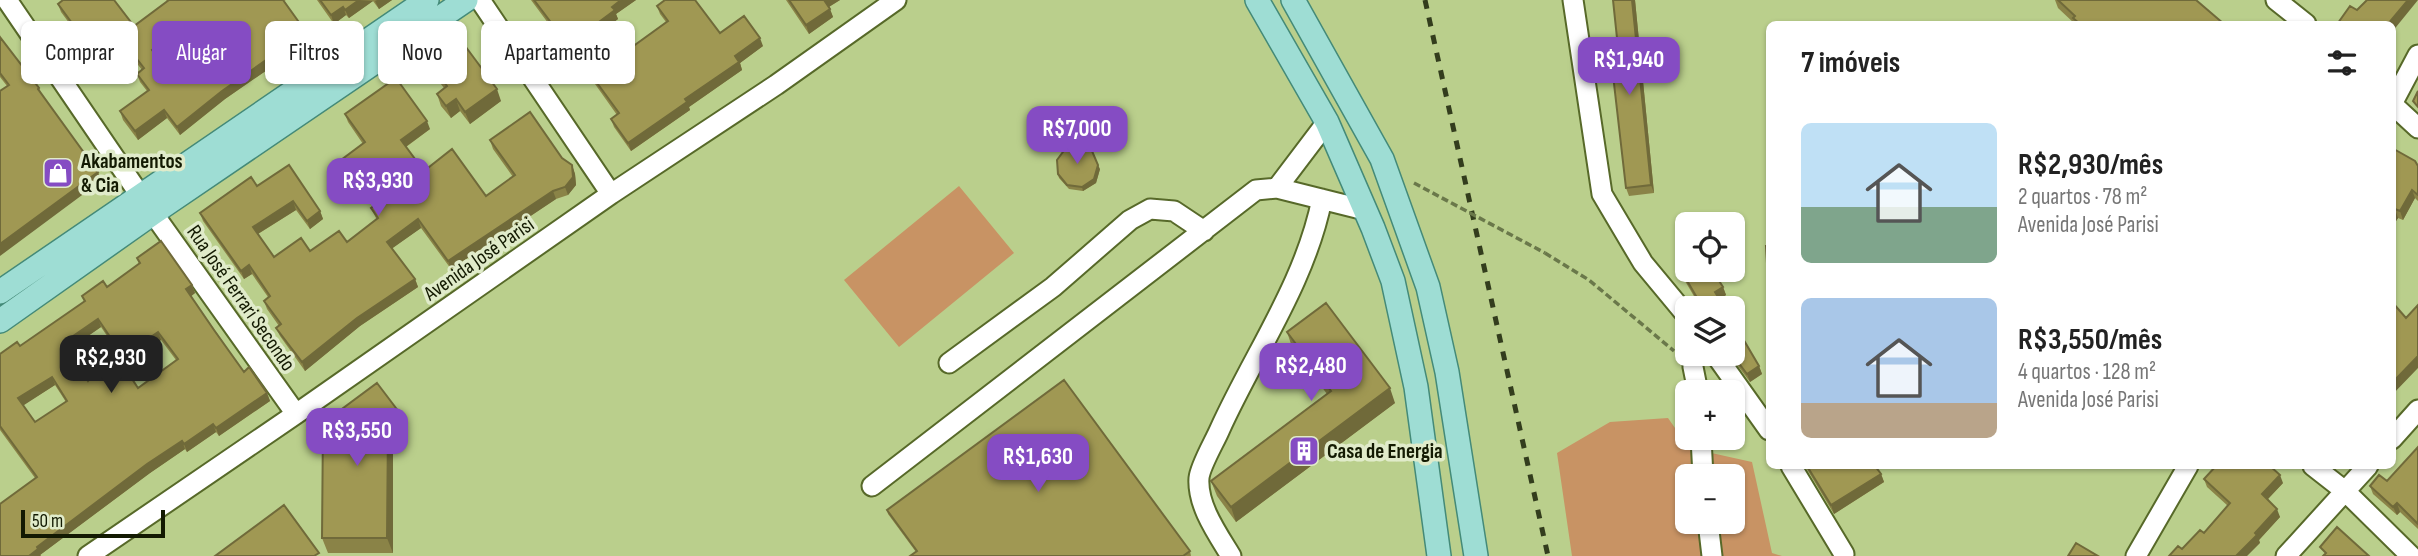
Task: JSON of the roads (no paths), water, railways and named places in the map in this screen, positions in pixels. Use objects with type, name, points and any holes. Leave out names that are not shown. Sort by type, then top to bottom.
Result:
[{"type":"main road","points":[[0,321],[147,204],[427,0]]},
{"type":"main road","points":[[0,292],[147,204],[466,0]]},
{"type":"main road","points":[[1257,0],[1327,122],[1393,281],[1413,374],[1440,556]]},
{"type":"main road","points":[[1293,0],[1382,159],[1428,287],[1447,372],[1476,556]]},
{"type":"street","name":"Rua José Ferrari Secondo","points":[[7,0],[296,414]]},
{"type":"street","points":[[480,0],[611,194]]},
{"type":"street","name":"Avenida José Parisi","points":[[88,556],[896,0]]},
{"type":"street","points":[[1573,0],[1602,194],[1643,263],[1675,302]]},
{"type":"street","points":[[2276,0],[2302,21]]},
{"type":"street","points":[[2396,96],[2418,55]]},
{"type":"street","points":[[2396,108],[2418,128]]},
{"type":"street","points":[[1277,188],[1327,122]]},
{"type":"street","points":[[872,486],[1256,190],[1277,188],[1365,210]]},
{"type":"street","points":[[1231,556],[1206,513],[1199,477],[1233,400],[1284,308],[1316,230],[1322,200]]},
{"type":"street","points":[[949,363],[1053,287],[1130,220],[1150,209],[1174,211],[1204,231]]},
{"type":"street","points":[[1724,366],[1766,426]]},
{"type":"street","points":[[2396,435],[2418,410]]},
{"type":"street","points":[[1793,469],[1844,554]]},
{"type":"street","points":[[2136,556],[2187,469]]},
{"type":"street","points":[[2317,469],[2345,491],[2411,556]]},
{"type":"street","points":[[2287,556],[2365,469]]},
{"type":"street","points":[[1709,534],[1712,556]]},
{"type":"railway","points":[[1425,0],[1548,556]]},
{"type":"place","name":"Akabamentos & Cia","points":[[58,173]]},
{"type":"place","name":"Casa de Energia","points":[[1304,451]]}]
